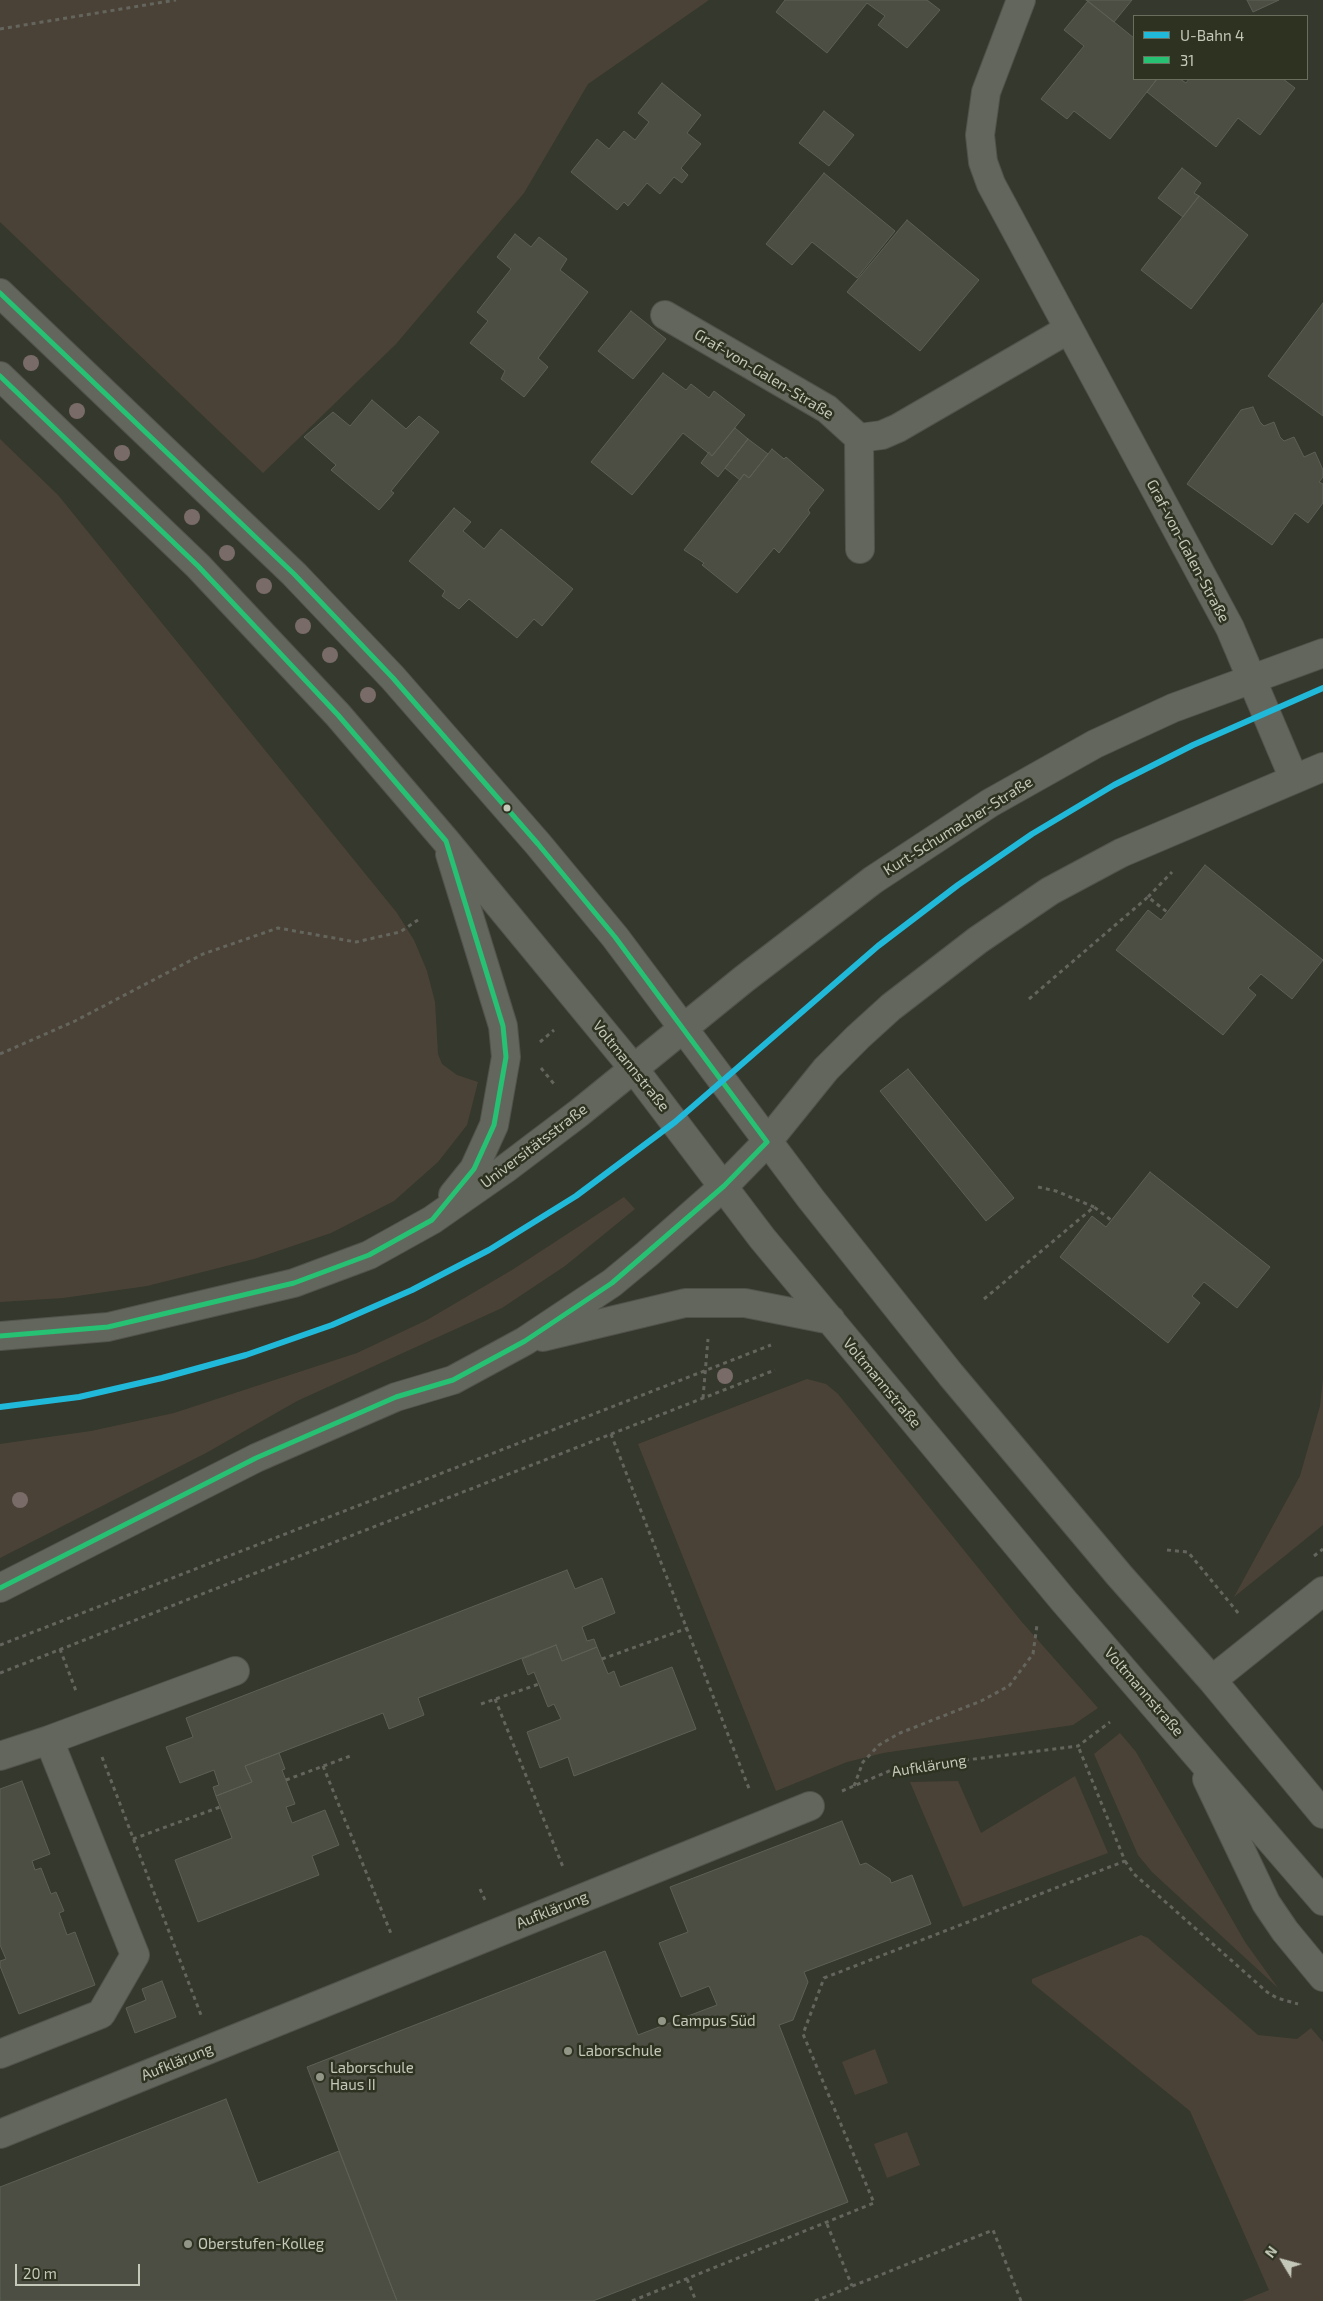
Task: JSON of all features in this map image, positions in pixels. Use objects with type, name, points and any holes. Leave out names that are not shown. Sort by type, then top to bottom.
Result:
[{"type":"street","name":"Graf-von-Galen-Straße","points":[[1021,0],[986,92],[980,135],[983,162],[991,184],[1223,616],[1252,678],[1294,779]]},
{"type":"street","points":[[0,293],[294,574],[393,678],[538,844],[615,937],[767,1142],[951,1375],[1119,1575],[1212,1680],[1323,1814]]},
{"type":"street","name":"Graf-von-Galen-Straße","points":[[665,315],[826,409],[859,438]]},
{"type":"street","points":[[860,549],[859,438],[882,435],[898,428],[1069,329]]},
{"type":"street","name":"Voltmannstraße","points":[[0,376],[198,566],[338,714],[634,1068],[762,1238],[1063,1600],[1323,1901]]},
{"type":"street","name":"Kurt-Schumacher-Straße","points":[[634,1068],[744,979],[873,880],[990,803],[1095,744],[1172,708],[1323,654]]},
{"type":"street","points":[[0,1588],[256,1458],[396,1397],[453,1380],[525,1341],[612,1283],[724,1186],[767,1142],[826,1068],[858,1037],[891,1007],[978,940],[1050,891],[1121,853],[1323,767]]},
{"type":"street","points":[[432,1220],[474,1169],[490,1134],[501,1097],[506,1057],[502,1026],[446,841]]},
{"type":"street","name":"Universitätsstraße","points":[[0,1336],[108,1327],[294,1283],[369,1255],[432,1220],[506,1169],[634,1068]]},
{"type":"street","points":[[525,1341],[684,1304],[745,1303],[831,1320]]},
{"type":"street","points":[[1212,1680],[1323,1591]]},
{"type":"street","points":[[0,1756],[49,1740],[235,1671]]},
{"type":"street","points":[[0,2054],[101,2014],[135,1955],[49,1740]]},
{"type":"street","points":[[1192,1748],[1266,1903],[1285,1932],[1323,1977]]},
{"type":"street","name":"Aufklärung","points":[[0,2134],[810,1806]]},
{"type":"path","points":[[0,28],[176,0]]},
{"type":"path","points":[[1028,999],[1148,897],[1175,869]]},
{"type":"path","points":[[1148,897],[1167,912]]},
{"type":"path","points":[[0,1054],[75,1021],[203,954],[278,928],[356,942],[400,932],[418,920]]},
{"type":"path","points":[[1038,1187],[1056,1191],[1094,1207],[1111,1220]]},
{"type":"path","points":[[984,1299],[1094,1207]]},
{"type":"path","points":[[703,1398],[708,1335]]},
{"type":"path","points":[[0,1645],[780,1342]]},
{"type":"path","points":[[0,1673],[775,1370]]},
{"type":"path","points":[[611,1434],[688,1628],[762,1825]]},
{"type":"path","points":[[1167,1550],[1188,1552],[1241,1616]]},
{"type":"path","points":[[854,1786],[863,1762],[878,1745],[900,1733],[982,1701],[1009,1686],[1033,1654],[1038,1621]]},
{"type":"path","points":[[602,1659],[688,1628]]},
{"type":"path","points":[[60,1649],[214,2047]]},
{"type":"path","points":[[481,1704],[539,1684]]},
{"type":"path","points":[[495,1699],[577,1900]]},
{"type":"path","name":"Aufklärung","points":[[810,1806],[894,1769],[1078,1746],[1110,1722]]},
{"type":"path","points":[[1078,1746],[1125,1861],[1134,1874],[1267,1992],[1277,1998],[1303,2005]]},
{"type":"path","points":[[286,1780],[353,1755]]},
{"type":"path","points":[[323,1766],[405,1970]]},
{"type":"path","points":[[133,1839],[220,1807]]},
{"type":"path","points":[[632,2301],[827,2224],[874,2203],[803,2034],[824,1978],[1125,1861]]},
{"type":"path","points":[[827,2224],[852,2286]]},
{"type":"path","points":[[815,2301],[993,2230],[1021,2301]]},
{"type":"path","points":[[687,2279],[696,2301]]},
{"type":"shaded area","points":[[0,0],[709,0],[588,84],[524,193],[396,344],[263,473],[0,222]]},
{"type":"shaded area","points":[[0,439],[58,495],[397,913],[414,940],[427,971],[435,1002],[438,1054],[442,1064],[457,1075],[478,1082],[467,1125],[438,1162],[394,1201],[331,1233],[254,1259],[147,1286],[63,1298],[0,1302]]},
{"type":"shaded area","points":[[624,1197],[635,1209],[565,1266],[502,1308],[297,1401],[206,1453],[0,1558],[0,1444],[91,1431],[174,1413],[357,1353],[427,1320],[512,1270]]},
{"type":"shaded area","points":[[807,1379],[826,1384],[838,1394],[1021,1621],[1098,1708],[1073,1725],[883,1753],[847,1762],[776,1791],[638,1444]]},
{"type":"shaded area","points":[[1323,1379],[1323,1525],[1234,1597],[1300,1476],[1320,1406]]},
{"type":"shaded area","points":[[1120,1733],[1136,1752],[1245,1942],[1278,1988],[1152,1872],[1138,1855],[1094,1754]]},
{"type":"shaded area","points":[[1075,1776],[1108,1853],[963,1907],[910,1782],[958,1781],[981,1833]]},
{"type":"shaded area","points":[[1141,1935],[1148,1938],[1258,2035],[1297,2039],[1311,2028],[1323,2042],[1323,2301],[1242,2301],[1269,2290],[1190,2111],[1032,1983],[1032,1979]]},
{"type":"shaded area","points":[[875,2049],[888,2083],[855,2095],[842,2062]]},
{"type":"shaded area","points":[[907,2132],[920,2165],[887,2178],[874,2144]]},
{"type":"building","points":[[785,0],[927,0],[940,10],[907,48],[878,25],[885,16],[867,3],[827,53],[776,12]]},
{"type":"building","points":[[1086,0],[1132,0],[1114,22]]},
{"type":"building","points":[[1247,0],[1279,0],[1253,12]]},
{"type":"building","points":[[1088,1],[1133,37],[1133,80],[1156,80],[1110,139],[1074,111],[1067,119],[1041,99],[1084,46],[1064,30]]},
{"type":"building","points":[[1156,80],[1182,80],[1186,83],[1188,80],[1284,80],[1295,88],[1260,135],[1238,118],[1216,147],[1147,92]]},
{"type":"building","points":[[662,83],[701,115],[687,133],[701,144],[681,168],[688,175],[682,183],[674,177],[660,194],[647,183],[628,206],[624,202],[617,210],[571,172],[597,139],[609,149],[624,131],[635,140],[649,122],[638,113]]},
{"type":"building","points":[[824,111],[854,135],[829,166],[799,143]]},
{"type":"building","points":[[1182,168],[1201,183],[1194,193],[1199,196],[1183,217],[1158,198]]},
{"type":"building","points":[[824,173],[895,231],[857,278],[812,242],[792,265],[766,244]]},
{"type":"building","points":[[1199,196],[1248,235],[1191,309],[1141,270]]},
{"type":"building","points":[[907,220],[979,280],[920,351],[847,292]]},
{"type":"building","points":[[515,234],[531,247],[539,237],[567,259],[560,270],[588,292],[538,358],[548,367],[524,397],[501,379],[505,371],[470,343],[488,321],[477,312],[511,269],[497,257]]},
{"type":"building","points":[[1323,303],[1323,416],[1268,376]]},
{"type":"building","points":[[631,311],[666,339],[633,379],[598,351]]},
{"type":"building","points":[[663,373],[686,390],[691,384],[709,398],[714,391],[745,415],[712,456],[683,433],[632,495],[591,462]]},
{"type":"building","points":[[372,400],[406,429],[419,416],[439,432],[391,491],[394,493],[379,510],[331,470],[336,465],[304,437],[333,412],[350,426]]},
{"type":"building","points":[[1253,407],[1264,426],[1274,422],[1280,437],[1284,441],[1294,437],[1304,457],[1315,452],[1323,470],[1323,477],[1319,482],[1323,484],[1323,503],[1308,523],[1295,513],[1272,545],[1187,484],[1241,410]]},
{"type":"building","points":[[735,428],[748,439],[718,477],[701,463],[709,452],[712,456]]},
{"type":"building","points":[[748,439],[768,454],[749,478],[744,474],[740,480],[725,468]]},
{"type":"building","points":[[772,449],[784,459],[786,457],[824,490],[808,510],[810,513],[779,553],[774,548],[737,593],[702,565],[704,563],[684,550],[744,474],[749,478]]},
{"type":"building","points":[[454,508],[471,522],[463,531],[484,549],[501,529],[573,589],[542,626],[534,619],[517,638],[469,599],[459,609],[442,596],[445,591],[409,561]]},
{"type":"building","points":[[1205,865],[1323,960],[1292,999],[1261,974],[1248,988],[1256,995],[1223,1035],[1116,950],[1148,910],[1161,920]]},
{"type":"building","points":[[908,1069],[1014,1198],[986,1221],[880,1091]]},
{"type":"building","points":[[1150,1172],[1270,1267],[1237,1308],[1204,1282],[1192,1296],[1200,1303],[1168,1343],[1060,1257],[1092,1216],[1106,1227]]},
{"type":"building","points":[[567,1570],[575,1589],[602,1578],[615,1613],[582,1627],[587,1641],[594,1639],[597,1647],[562,1661],[556,1645],[418,1698],[424,1715],[389,1729],[383,1713],[245,1766],[252,1782],[216,1796],[213,1787],[219,1785],[214,1770],[180,1783],[166,1747],[193,1737],[186,1718]]},
{"type":"building","points":[[556,1645],[562,1661],[597,1647],[608,1674],[614,1671],[620,1687],[672,1667],[696,1729],[574,1776],[568,1757],[540,1768],[527,1732],[561,1719],[554,1704],[548,1707],[534,1672],[528,1675],[522,1659]]},
{"type":"building","points":[[279,1753],[285,1769],[282,1770],[295,1804],[286,1807],[292,1823],[325,1810],[339,1845],[312,1856],[319,1875],[198,1922],[175,1860],[232,1838],[216,1796],[252,1782],[245,1766]]},
{"type":"building","points":[[22,1781],[50,1854],[32,1861],[35,1870],[41,1868],[51,1894],[56,1892],[64,1911],[59,1913],[67,1935],[75,1932],[95,1985],[19,2014],[0,1966],[0,1961],[6,1959],[0,1945],[0,1789]]},
{"type":"building","name":"Laborschule","points":[[842,1821],[860,1865],[866,1863],[890,1879],[891,1883],[912,1875],[931,1924],[804,1972],[808,1982],[793,2020],[779,2025],[848,2202],[593,2301],[397,2301],[307,2067],[605,1951],[638,2035],[717,2005],[709,1986],[681,1997],[659,1943],[688,1932],[670,1887]]},
{"type":"building","points":[[162,1981],[176,2017],[135,2033],[126,2008],[146,2000],[142,1989]]},
{"type":"building","name":"Oberstufen-Kolleg","points":[[226,2099],[258,2183],[339,2151],[397,2301],[0,2301],[0,2187]]},
{"type":"metro line","name":"4","points":[[0,1407],[79,1397],[162,1378],[246,1355],[332,1325],[412,1290],[489,1250],[576,1196],[675,1122],[878,946],[958,885],[1032,834],[1114,785],[1193,745],[1323,688]]},
{"type":"transit line","name":"31","points":[[0,293],[294,574],[393,678],[538,844],[615,937],[767,1142]]},
{"type":"transit line","name":"31","points":[[0,376],[198,566],[338,715],[446,841],[503,1026],[506,1057],[494,1125],[474,1169],[432,1220],[369,1255],[294,1283],[108,1327],[0,1336]]},
{"type":"transit line","name":"31","points":[[0,1588],[256,1458],[396,1397],[453,1380],[525,1341],[612,1283],[724,1186],[767,1142]]},
{"type":"place","name":"Campus Süd","points":[[662,2021]]},
{"type":"place","name":"Laborschule","points":[[568,2051]]},
{"type":"place","name":"Laborschule Haus II","points":[[320,2077]]},
{"type":"place","name":"Oberstufen-Kolleg","points":[[188,2244]]}]
